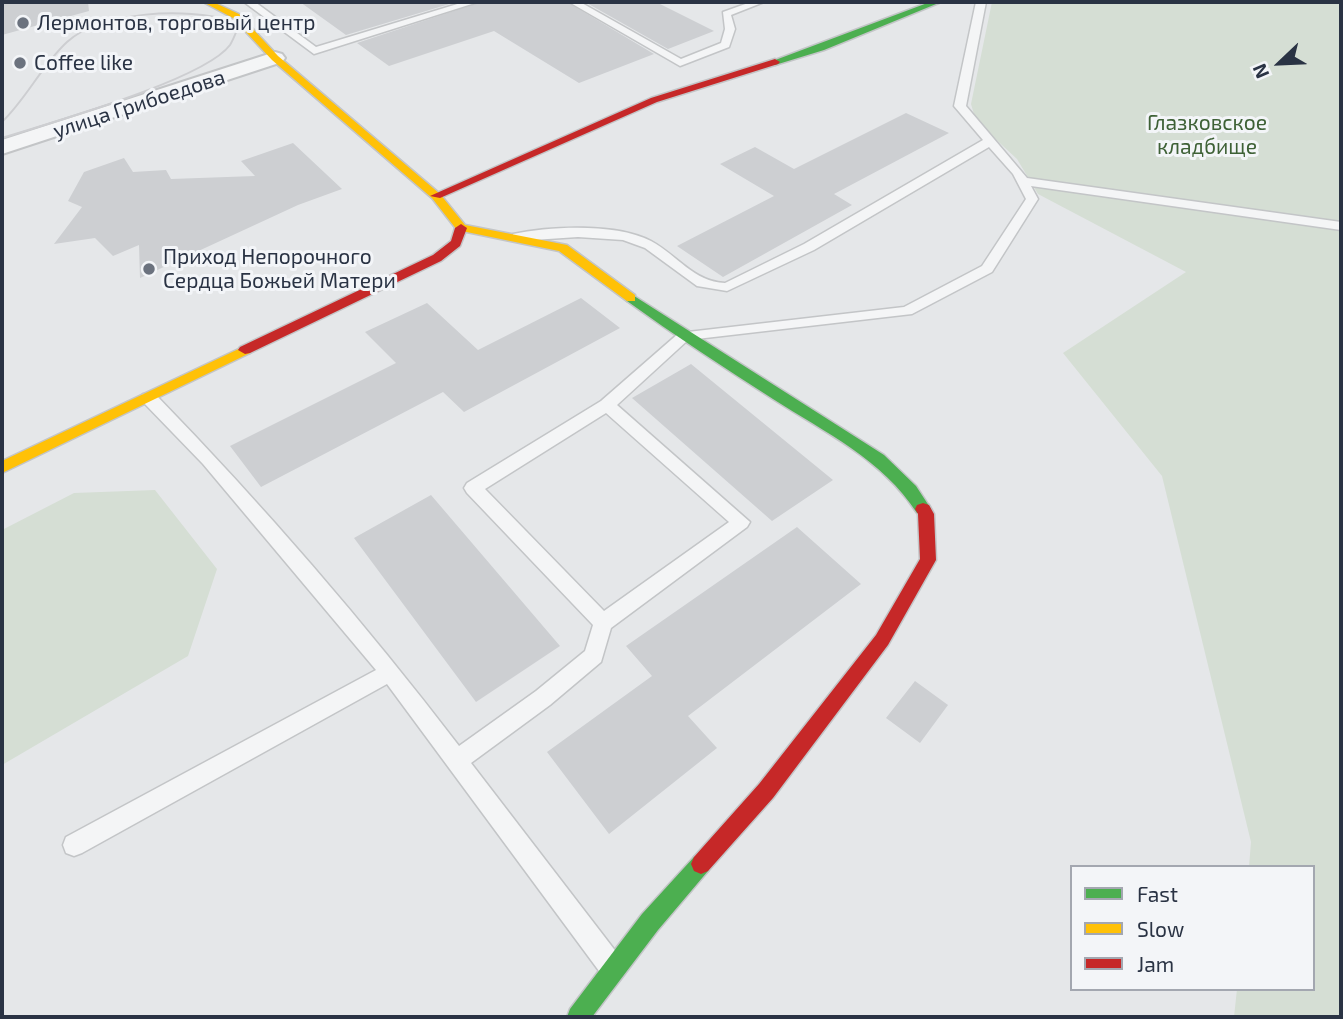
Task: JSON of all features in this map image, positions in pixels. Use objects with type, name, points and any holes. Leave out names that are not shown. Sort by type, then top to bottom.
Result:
[{"type":"street","points":[[207,2],[236,16],[275,58],[436,196],[461,228],[563,248],[684,336],[880,461],[913,491],[926,514],[928,560],[882,640],[766,791],[613,968],[578,1017]]},
{"type":"street","points":[[436,196],[654,100],[821,48],[937,2]]},
{"type":"street","points":[[216,80],[261,41]]},
{"type":"street","name":"улица Грибоедова","points":[[2,147],[216,80],[275,58]]},
{"type":"street","points":[[2,467],[451,250],[460,239],[461,228]]},
{"type":"lane","points":[[252,4],[266,2]]},
{"type":"lane","points":[[252,4],[314,51],[473,2]]},
{"type":"lane","points":[[575,2],[680,63],[725,44],[730,29],[726,14],[759,2]]},
{"type":"lane","points":[[603,623],[473,488],[607,405],[684,336],[907,311],[987,269],[1032,199],[1022,181],[960,106],[981,2]]},
{"type":"lane","points":[[515,237],[594,233],[629,238],[650,246],[697,282],[717,288],[727,287],[809,247],[990,141]]},
{"type":"lane","points":[[1022,181],[1341,226]]},
{"type":"lane","points":[[149,398],[209,460],[390,672],[613,968]]},
{"type":"lane","points":[[457,760],[543,698],[594,656],[603,623],[741,522],[607,405]]},
{"type":"lane","points":[[74,845],[390,672]]},
{"type":"green space","name":"Глазковское кладбище","points":[[992,2],[1341,2],[1341,1017],[1234,1017],[1237,991],[1315,991],[1315,865],[1249,865],[1251,842],[1162,476],[1063,353],[1186,272],[1038,194],[1017,159],[976,121],[971,104]]},
{"type":"green space","points":[[155,490],[217,569],[188,656],[2,765],[2,530],[74,493]]},
{"type":"building","name":"Лермонтов, торговый центр","points":[[2,2],[88,2],[89,11],[2,35]]},
{"type":"building","points":[[300,2],[456,2],[346,35]]},
{"type":"building","points":[[481,2],[567,2],[654,54],[579,83],[494,31],[389,66],[357,43]]},
{"type":"building","points":[[585,2],[656,2],[714,31],[668,49]]},
{"type":"building","points":[[906,113],[949,133],[834,194],[852,205],[723,277],[677,246],[774,196],[720,164],[755,147],[794,169]]},
{"type":"building","points":[[293,143],[342,189],[298,205],[140,278],[139,245],[113,256],[95,238],[54,244],[82,207],[68,201],[84,172],[124,158],[133,172],[166,170],[171,179],[255,176],[241,161]]},
{"type":"building","points":[[581,298],[620,328],[464,412],[443,392],[261,487],[230,446],[396,363],[365,332],[427,303],[478,350]]},
{"type":"building","points":[[691,364],[833,480],[772,521],[632,398]]},
{"type":"building","points":[[431,495],[560,646],[476,702],[354,538]]},
{"type":"building","points":[[797,527],[861,584],[688,716],[717,748],[609,834],[547,752],[652,676],[626,646]]},
{"type":"building","points":[[915,681],[948,705],[920,743],[886,718]]},
{"type":"tram line","points":[[2,122],[67,42],[101,24],[146,15],[192,14],[230,21],[237,30],[230,45],[215,58],[190,72],[124,99],[2,138]]},
{"type":"traffic: fast","points":[[775,62],[821,48],[937,2]]},
{"type":"traffic: fast","points":[[631,298],[725,362],[878,459],[911,491],[923,509]]},
{"type":"traffic: fast","points":[[578,1017],[650,922],[701,864]]},
{"type":"traffic: slow","points":[[207,2],[236,16],[275,58],[436,196],[461,228],[563,248],[631,298]]},
{"type":"traffic: slow","points":[[2,467],[245,350]]},
{"type":"traffic: jam","points":[[436,196],[654,100],[775,62]]},
{"type":"traffic: jam","points":[[245,350],[437,258],[456,243],[461,228]]},
{"type":"traffic: jam","points":[[701,864],[766,791],[882,640],[928,560],[926,514],[923,509]]},
{"type":"place","name":"Лермонтов, торговый центр","points":[[23,23]]},
{"type":"place","name":"Coffee like","points":[[20,63]]},
{"type":"place","name":"Приход Непорочного Сердца Божьей Матери","points":[[149,269]]}]
